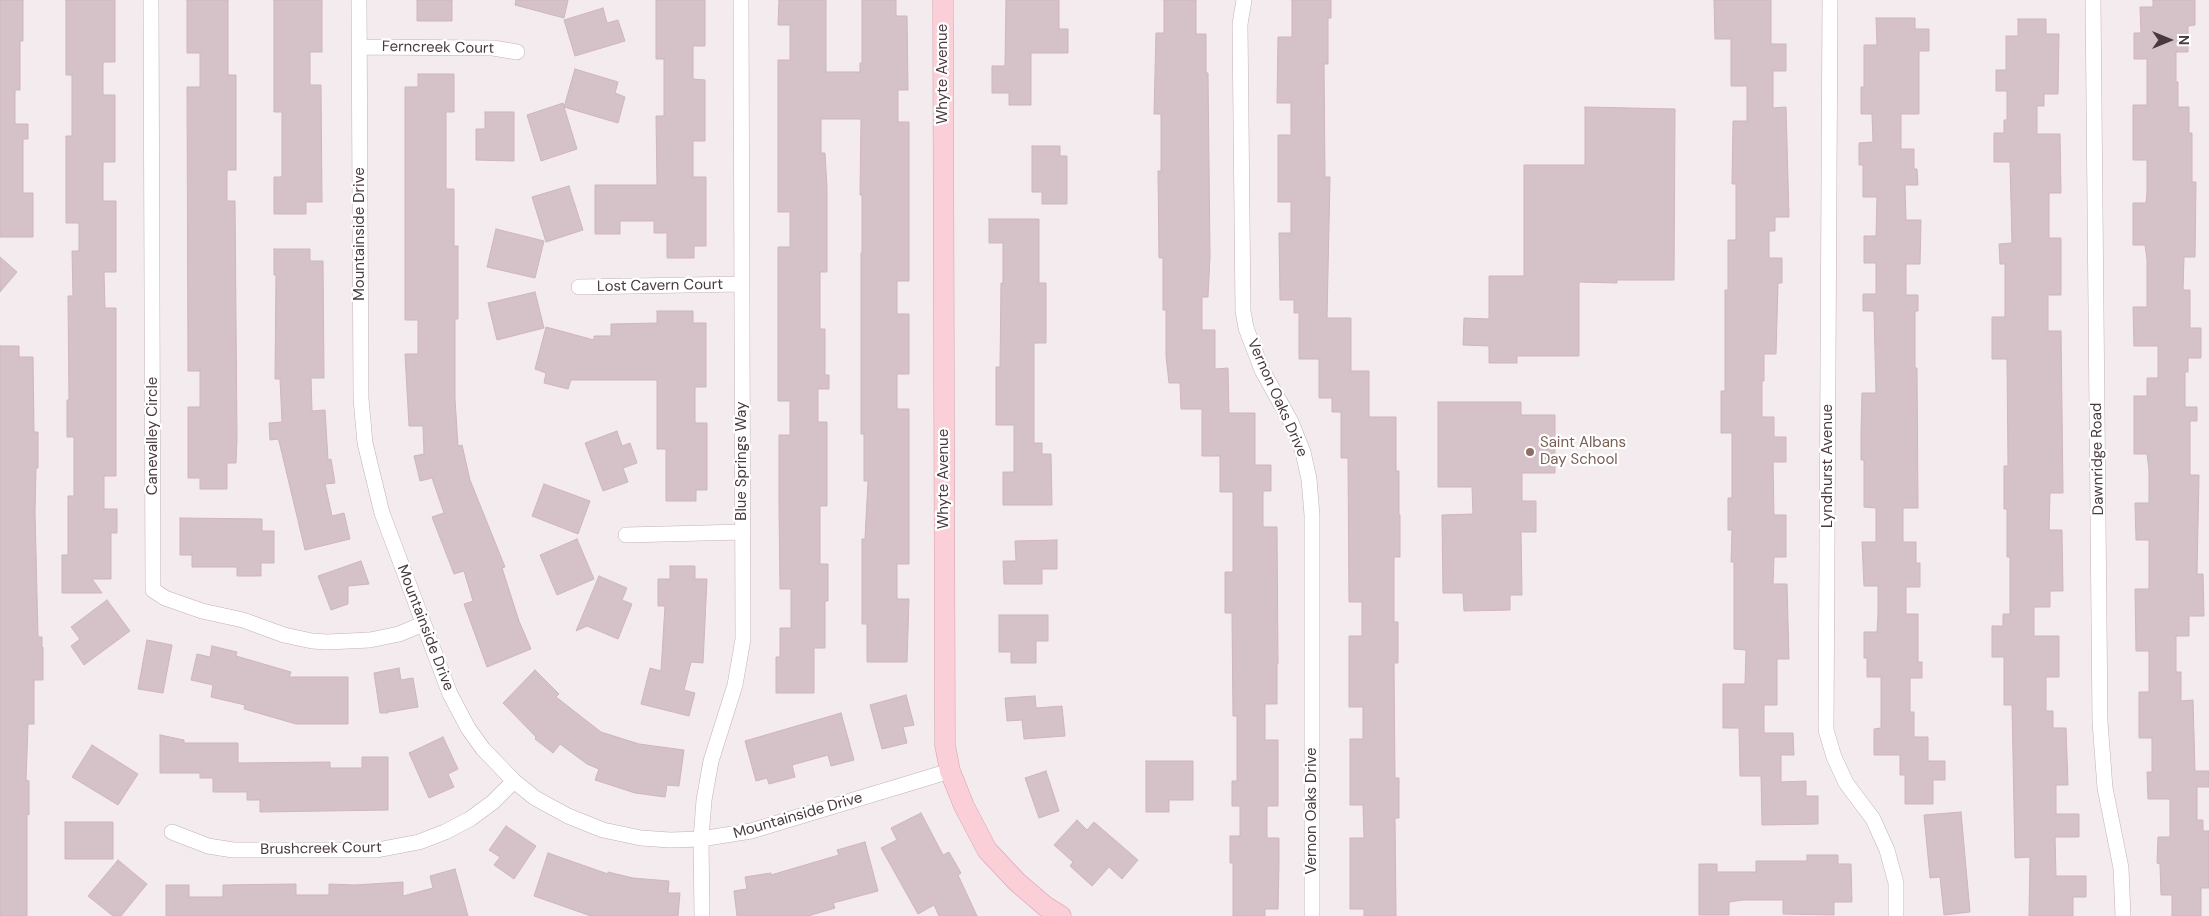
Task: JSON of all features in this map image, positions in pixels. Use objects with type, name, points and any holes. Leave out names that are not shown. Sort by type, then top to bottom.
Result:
[{"type":"street","name":"Canevalley Circle","points":[[151,0],[153,590],[165,598],[202,611],[243,620],[284,635],[312,641],[370,640],[399,634],[423,624]]},
{"type":"street","name":"Mountainside Drive","points":[[359,0],[361,399],[365,442],[382,514],[423,624],[450,694],[468,728],[483,749],[514,782],[535,798],[568,816],[604,830],[641,838],[701,839],[752,831],[950,771]]},
{"type":"street","name":"Blue Springs Way","points":[[702,916],[701,839],[704,800],[711,761],[730,704],[740,660],[742,639],[741,0]]},
{"type":"street","name":"Whyte Avenue","points":[[943,0],[945,745],[950,771],[964,806],[987,850],[1017,882],[1045,906],[1061,916]]},
{"type":"street","name":"Vernon Oaks Drive","points":[[1244,0],[1240,24],[1243,311],[1246,328],[1262,370],[1291,422],[1303,452],[1309,479],[1312,515],[1312,916]]},
{"type":"street","name":"Lyndhurst Avenue","points":[[1830,0],[1826,730],[1834,757],[1846,783],[1873,819],[1887,850],[1896,883],[1896,916]]},
{"type":"street","name":"Dawnridge Road","points":[[2093,0],[2100,722],[2105,788],[2121,868],[2123,916]]},
{"type":"street","name":"Ferncreek Court","points":[[360,47],[493,48],[517,52]]},
{"type":"street","name":"Lost Cavern Court","points":[[579,287],[741,284]]},
{"type":"street","points":[[626,535],[743,532]]},
{"type":"street","name":"Brushcreek Court","points":[[172,832],[208,846],[233,850],[377,850],[419,842],[445,832],[470,819],[493,802],[514,782]]},
{"type":"building","points":[[0,0],[23,0],[23,41],[20,41],[20,90],[15,90],[15,124],[28,124],[28,139],[23,139],[23,193],[33,193],[33,237],[0,237]]},
{"type":"building","points":[[66,0],[115,0],[115,62],[103,62],[103,95],[115,95],[115,162],[103,162],[103,201],[116,201],[116,272],[104,272],[105,308],[116,308],[116,476],[104,476],[104,509],[117,509],[117,533],[111,533],[111,579],[92,579],[102,593],[62,593],[62,555],[68,555],[68,496],[74,496],[74,437],[67,437],[67,400],[69,400],[68,296],[73,296],[72,251],[79,251],[79,223],[66,223],[66,136],[72,136],[72,75],[66,75]]},
{"type":"building","points":[[187,0],[228,0],[228,75],[236,75],[236,170],[227,170],[227,201],[235,201],[237,439],[236,463],[227,463],[227,489],[200,489],[200,478],[188,478],[188,407],[200,407],[200,371],[188,371],[187,87],[200,87],[200,53],[187,53]]},
{"type":"building","points":[[274,0],[322,0],[322,52],[310,52],[310,85],[321,85],[322,202],[306,202],[306,214],[274,214],[274,177],[282,177],[282,112],[274,112]]},
{"type":"building","points":[[417,0],[452,0],[452,21],[417,21]]},
{"type":"building","points":[[516,0],[568,0],[564,18],[515,5]]},
{"type":"building","points":[[656,0],[705,0],[705,46],[693,46],[693,79],[705,80],[705,141],[693,141],[693,177],[706,177],[706,246],[694,246],[694,258],[667,258],[667,233],[654,233],[654,221],[620,221],[620,234],[595,234],[595,185],[657,185],[656,116],[664,116],[664,59],[656,59]]},
{"type":"building","points":[[779,0],[826,0],[826,72],[860,72],[860,63],[862,63],[862,0],[896,0],[896,16],[907,16],[908,90],[898,90],[898,122],[909,122],[909,281],[897,281],[897,314],[909,314],[909,374],[897,374],[897,409],[909,409],[909,564],[897,564],[897,599],[909,599],[907,662],[867,662],[867,624],[862,624],[862,539],[865,539],[868,481],[864,481],[864,434],[861,434],[861,119],[821,119],[821,153],[825,153],[827,187],[827,272],[820,272],[820,329],[825,329],[825,375],[829,375],[829,389],[818,389],[818,422],[827,422],[827,506],[820,506],[820,564],[828,564],[828,601],[825,601],[825,648],[814,648],[814,693],[776,693],[776,657],[780,657],[780,628],[791,628],[791,589],[780,589],[779,506],[779,435],[790,435],[790,401],[778,401],[778,247],[790,247],[790,212],[778,212],[778,60],[790,60],[790,25],[778,25]]},
{"type":"building","points":[[1006,0],[1059,0],[1059,29],[1068,29],[1068,53],[1031,53],[1031,105],[1009,105],[1009,93],[992,93],[992,66],[1005,66]]},
{"type":"building","points":[[1164,0],[1196,0],[1196,34],[1206,34],[1210,257],[1208,297],[1202,297],[1202,330],[1215,330],[1215,369],[1228,368],[1229,413],[1255,413],[1255,465],[1271,465],[1271,491],[1263,491],[1263,527],[1277,527],[1278,664],[1277,704],[1265,704],[1265,740],[1278,740],[1278,806],[1267,806],[1267,838],[1279,838],[1279,863],[1278,909],[1265,909],[1265,916],[1233,916],[1233,863],[1230,863],[1230,836],[1240,836],[1240,806],[1232,806],[1232,781],[1237,781],[1237,716],[1233,716],[1232,613],[1225,613],[1225,572],[1233,572],[1233,492],[1220,492],[1220,456],[1202,456],[1202,409],[1181,409],[1180,383],[1169,383],[1166,356],[1166,310],[1163,310],[1163,258],[1159,258],[1158,171],[1161,171],[1161,114],[1154,114],[1156,33],[1164,33]]},
{"type":"building","points":[[1292,0],[1331,0],[1331,18],[1328,18],[1328,64],[1324,64],[1325,177],[1330,177],[1327,318],[1351,318],[1351,371],[1369,371],[1369,417],[1396,417],[1396,471],[1399,471],[1400,557],[1394,557],[1394,622],[1398,622],[1398,663],[1394,663],[1395,778],[1399,778],[1399,818],[1395,818],[1396,916],[1364,916],[1364,909],[1350,909],[1350,838],[1364,838],[1363,805],[1350,805],[1350,739],[1363,739],[1363,707],[1349,707],[1349,636],[1362,636],[1362,602],[1349,602],[1348,458],[1341,458],[1341,412],[1332,412],[1332,398],[1319,398],[1319,359],[1299,359],[1299,313],[1294,313],[1294,300],[1280,300],[1279,233],[1291,233],[1291,202],[1278,202],[1278,135],[1291,135],[1291,103],[1277,103],[1278,37],[1292,37]]},
{"type":"building","points":[[1714,0],[1771,0],[1771,44],[1786,44],[1786,71],[1773,71],[1773,108],[1786,107],[1789,217],[1775,217],[1775,231],[1769,231],[1769,258],[1782,258],[1782,283],[1778,283],[1776,354],[1764,354],[1762,417],[1774,417],[1774,437],[1786,437],[1786,462],[1773,462],[1774,515],[1786,515],[1786,557],[1774,557],[1773,584],[1787,584],[1789,659],[1777,659],[1777,705],[1764,705],[1764,733],[1793,733],[1794,755],[1781,755],[1781,782],[1806,781],[1806,796],[1818,796],[1818,824],[1762,825],[1761,776],[1740,776],[1739,728],[1723,728],[1723,684],[1745,684],[1746,650],[1734,649],[1734,562],[1731,562],[1732,530],[1728,530],[1728,498],[1732,498],[1732,433],[1721,433],[1721,391],[1725,391],[1725,290],[1728,290],[1728,240],[1736,240],[1736,184],[1732,184],[1733,121],[1747,121],[1747,86],[1731,86],[1731,39],[1715,39]]},
{"type":"building","points":[[2153,0],[2195,0],[2195,25],[2188,26],[2188,52],[2176,52],[2176,82],[2178,82],[2178,107],[2189,107],[2189,133],[2192,133],[2192,182],[2196,182],[2195,257],[2184,257],[2183,290],[2190,290],[2190,328],[2201,328],[2201,358],[2188,358],[2188,372],[2185,372],[2185,407],[2197,407],[2197,421],[2190,421],[2190,475],[2199,475],[2197,574],[2203,574],[2204,616],[2189,616],[2189,636],[2176,636],[2176,672],[2181,672],[2181,701],[2193,700],[2195,771],[2209,771],[2209,787],[2197,787],[2197,820],[2203,820],[2203,831],[2209,831],[2209,888],[2201,888],[2201,916],[2172,916],[2172,895],[2161,895],[2160,864],[2157,863],[2158,837],[2170,837],[2170,799],[2148,799],[2147,772],[2152,772],[2152,738],[2139,738],[2139,692],[2149,692],[2149,651],[2136,651],[2135,589],[2149,589],[2149,540],[2136,540],[2135,503],[2149,503],[2149,470],[2147,454],[2134,454],[2134,396],[2147,396],[2147,378],[2158,378],[2158,346],[2134,346],[2133,307],[2147,307],[2147,259],[2145,245],[2133,245],[2133,203],[2146,203],[2147,160],[2133,160],[2133,105],[2147,105],[2147,59],[2134,59],[2134,33],[2141,33],[2140,7],[2153,7]]},
{"type":"building","points":[[603,8],[607,23],[618,20],[625,41],[575,56],[564,20]]},
{"type":"building","points":[[1876,18],[1915,18],[1915,29],[1929,29],[1929,51],[1919,51],[1919,114],[1901,114],[1901,149],[1914,149],[1914,169],[1917,169],[1918,185],[1905,185],[1906,220],[1921,220],[1920,264],[1906,264],[1906,295],[1918,295],[1918,311],[1915,311],[1915,368],[1917,368],[1918,508],[1903,508],[1903,542],[1916,542],[1916,563],[1920,563],[1920,587],[1906,587],[1906,614],[1918,614],[1918,662],[1922,662],[1922,678],[1910,678],[1910,712],[1914,712],[1914,737],[1928,737],[1928,761],[1945,761],[1945,780],[1933,780],[1933,804],[1905,804],[1905,775],[1900,775],[1900,755],[1874,755],[1874,729],[1881,728],[1881,677],[1867,677],[1867,658],[1864,658],[1864,632],[1877,632],[1878,614],[1878,586],[1864,586],[1862,542],[1876,542],[1876,508],[1864,507],[1864,460],[1861,460],[1862,393],[1876,393],[1874,311],[1863,311],[1863,294],[1876,294],[1876,263],[1864,263],[1864,236],[1876,236],[1877,197],[1863,197],[1863,165],[1859,165],[1859,143],[1873,142],[1872,114],[1861,114],[1861,87],[1864,87],[1864,45],[1877,45]]},
{"type":"building","points":[[2018,19],[2046,19],[2046,34],[2059,34],[2058,94],[2044,94],[2044,106],[2037,106],[2037,134],[2060,134],[2061,193],[2049,193],[2049,238],[2061,238],[2061,295],[2048,295],[2048,331],[2061,331],[2063,493],[2050,493],[2049,530],[2062,530],[2063,591],[2050,591],[2050,607],[2034,607],[2034,636],[2059,636],[2059,677],[2046,677],[2046,711],[2053,711],[2053,728],[2066,728],[2068,785],[2056,785],[2056,814],[2079,814],[2079,837],[2055,837],[2056,876],[2086,876],[2086,897],[2073,897],[2073,916],[2029,916],[2030,857],[2015,858],[2012,705],[2004,705],[2004,657],[1992,657],[1992,626],[2003,626],[2003,614],[2010,614],[2010,557],[2007,557],[2007,509],[2004,509],[2004,466],[2008,466],[2007,359],[1992,359],[1992,317],[2005,317],[2005,264],[2000,264],[1999,244],[2012,243],[2010,162],[1994,162],[1994,133],[2004,133],[2004,120],[2007,120],[2007,91],[1996,91],[1996,70],[2006,70],[2006,36],[2018,36]]},
{"type":"building","points":[[575,69],[618,82],[615,93],[625,97],[618,123],[564,107]]},
{"type":"building","points":[[418,74],[454,74],[454,112],[446,112],[446,189],[454,189],[454,246],[458,246],[458,319],[455,319],[455,399],[458,446],[462,445],[470,480],[505,567],[502,568],[519,621],[531,649],[487,667],[464,604],[473,601],[464,571],[454,574],[432,517],[444,513],[432,478],[420,481],[414,456],[424,454],[423,426],[409,426],[405,354],[418,354],[418,320],[405,320],[405,87],[418,87]]},
{"type":"building","points":[[563,103],[577,149],[541,161],[527,115]]},
{"type":"building","points":[[1585,107],[1675,109],[1674,280],[1617,280],[1617,283],[1579,282],[1579,356],[1517,356],[1517,363],[1489,363],[1489,346],[1463,345],[1464,318],[1489,319],[1489,276],[1524,276],[1524,165],[1585,165]]},
{"type":"building","points":[[485,112],[514,112],[514,161],[476,160],[476,129],[485,129]]},
{"type":"building","points":[[1032,146],[1060,146],[1060,156],[1067,156],[1067,204],[1042,204],[1042,192],[1032,192]]},
{"type":"building","points":[[569,186],[583,230],[546,242],[532,197]]},
{"type":"building","points":[[989,219],[1039,219],[1039,283],[1046,283],[1046,343],[1034,343],[1034,443],[1042,443],[1042,454],[1051,454],[1052,505],[1003,505],[1003,472],[1014,472],[1014,425],[996,425],[996,367],[1000,367],[1003,243],[989,243]]},
{"type":"building","points":[[496,229],[544,241],[535,278],[487,267]]},
{"type":"building","points":[[274,249],[310,249],[310,261],[323,261],[324,378],[311,378],[312,411],[325,410],[328,460],[331,459],[335,483],[325,484],[332,516],[344,513],[350,539],[305,550],[279,441],[278,439],[270,440],[269,423],[282,422],[280,379],[275,379],[276,275],[274,275]]},
{"type":"building","points":[[0,257],[17,272],[0,292]]},
{"type":"building","points":[[535,292],[544,328],[497,340],[488,303]]},
{"type":"building","points":[[657,311],[693,311],[693,323],[706,323],[706,387],[695,387],[695,423],[707,423],[707,490],[696,490],[696,501],[666,501],[666,449],[657,449],[657,380],[571,380],[568,389],[544,383],[546,373],[535,369],[546,327],[594,340],[594,336],[611,336],[611,324],[657,323]]},
{"type":"building","points":[[0,346],[19,346],[19,357],[33,357],[34,432],[38,432],[35,512],[38,637],[42,637],[43,680],[34,680],[34,724],[28,724],[26,780],[29,781],[29,815],[27,814],[27,916],[0,916]]},
{"type":"building","points":[[1438,402],[1521,402],[1521,415],[1555,415],[1555,473],[1522,473],[1522,501],[1536,501],[1536,532],[1521,532],[1522,595],[1510,595],[1510,610],[1464,611],[1463,593],[1443,593],[1442,515],[1473,514],[1472,487],[1438,487]]},
{"type":"building","points":[[617,431],[622,446],[630,443],[637,463],[623,468],[628,482],[603,491],[585,443]]},
{"type":"building","points":[[544,484],[590,501],[578,534],[532,516]]},
{"type":"building","points":[[180,518],[262,519],[262,531],[274,531],[274,563],[261,563],[261,576],[237,576],[237,567],[192,567],[192,555],[180,555]]},
{"type":"building","points":[[577,539],[594,579],[557,595],[540,555]]},
{"type":"building","points":[[1057,540],[1057,569],[1042,569],[1042,584],[1004,584],[1003,561],[1016,561],[1015,541]]},
{"type":"building","points":[[361,561],[369,584],[348,586],[348,604],[331,610],[318,576]]},
{"type":"building","points":[[670,566],[695,566],[695,579],[707,579],[703,663],[691,662],[684,690],[695,693],[689,716],[641,704],[650,668],[661,671],[665,606],[658,606],[658,579],[670,579]]},
{"type":"building","points":[[599,576],[627,588],[622,600],[632,604],[618,639],[587,626],[576,631]]},
{"type":"building","points":[[107,600],[130,631],[84,665],[71,646],[80,639],[71,627]]},
{"type":"building","points":[[999,615],[1048,615],[1048,641],[1036,641],[1036,663],[1011,663],[1011,652],[999,652]]},
{"type":"building","points":[[147,640],[172,645],[163,693],[138,689]]},
{"type":"building","points":[[212,646],[237,652],[236,656],[291,672],[289,677],[348,677],[348,724],[296,724],[244,709],[245,705],[211,697],[213,685],[191,680],[197,654],[210,657]]},
{"type":"building","points":[[399,668],[401,680],[413,678],[418,707],[389,712],[388,709],[388,713],[380,713],[374,673]]},
{"type":"building","points":[[535,670],[559,694],[556,697],[601,732],[639,744],[684,750],[679,786],[667,785],[665,797],[635,793],[595,780],[599,769],[587,764],[560,744],[553,753],[535,739],[536,737],[503,703]]},
{"type":"building","points":[[906,695],[914,725],[903,727],[907,743],[882,749],[870,705]]},
{"type":"building","points":[[1035,696],[1036,708],[1062,706],[1065,736],[1024,739],[1022,720],[1007,721],[1005,698]]},
{"type":"building","points":[[841,713],[854,760],[831,766],[828,755],[792,765],[795,777],[769,784],[767,778],[756,781],[745,741]]},
{"type":"building","points":[[160,735],[184,740],[184,743],[238,743],[238,763],[330,762],[330,768],[362,768],[362,757],[388,757],[388,810],[260,812],[260,800],[247,800],[247,792],[213,792],[213,778],[200,778],[200,773],[160,773]]},
{"type":"building","points":[[443,737],[458,769],[448,774],[454,787],[429,798],[409,753]]},
{"type":"building","points":[[92,745],[138,774],[118,805],[72,777]]},
{"type":"building","points":[[1146,761],[1193,761],[1193,800],[1169,800],[1169,812],[1146,812]]},
{"type":"building","points":[[1046,771],[1059,811],[1039,818],[1025,778]]},
{"type":"building","points":[[1961,812],[1970,912],[1944,915],[1940,877],[1930,878],[1924,815]]},
{"type":"building","points":[[921,813],[943,855],[949,852],[961,873],[958,875],[977,916],[939,916],[934,905],[918,914],[881,848],[897,840],[891,828]]},
{"type":"building","points":[[1077,820],[1087,830],[1094,822],[1138,860],[1122,879],[1109,867],[1092,886],[1070,866],[1073,862],[1054,845]]},
{"type":"building","points":[[65,822],[113,822],[113,859],[65,859]]},
{"type":"building","points":[[506,826],[536,846],[514,879],[494,865],[500,857],[489,850]]},
{"type":"building","points":[[865,842],[878,891],[833,903],[835,908],[808,916],[737,916],[734,891],[747,889],[745,877],[771,873],[771,875],[839,855],[837,850]]},
{"type":"building","points":[[548,853],[608,874],[608,872],[633,878],[669,881],[668,893],[680,893],[678,916],[591,916],[534,896]]},
{"type":"building","points":[[1807,855],[1838,855],[1838,864],[1851,864],[1852,902],[1834,902],[1834,915],[1783,914],[1783,900],[1743,900],[1729,902],[1729,915],[1699,915],[1699,864],[1717,864],[1717,872],[1756,872],[1756,861],[1807,861]]},
{"type":"building","points":[[118,860],[147,884],[121,916],[113,916],[88,896]]},
{"type":"building","points":[[455,869],[468,916],[166,916],[166,885],[189,885],[189,897],[223,897],[223,885],[296,884],[296,895],[329,895],[329,884],[355,885],[403,882],[403,896],[433,888],[430,876]]},
{"type":"place","name":"Saint Albans Day School","points":[[1530,452]]}]
